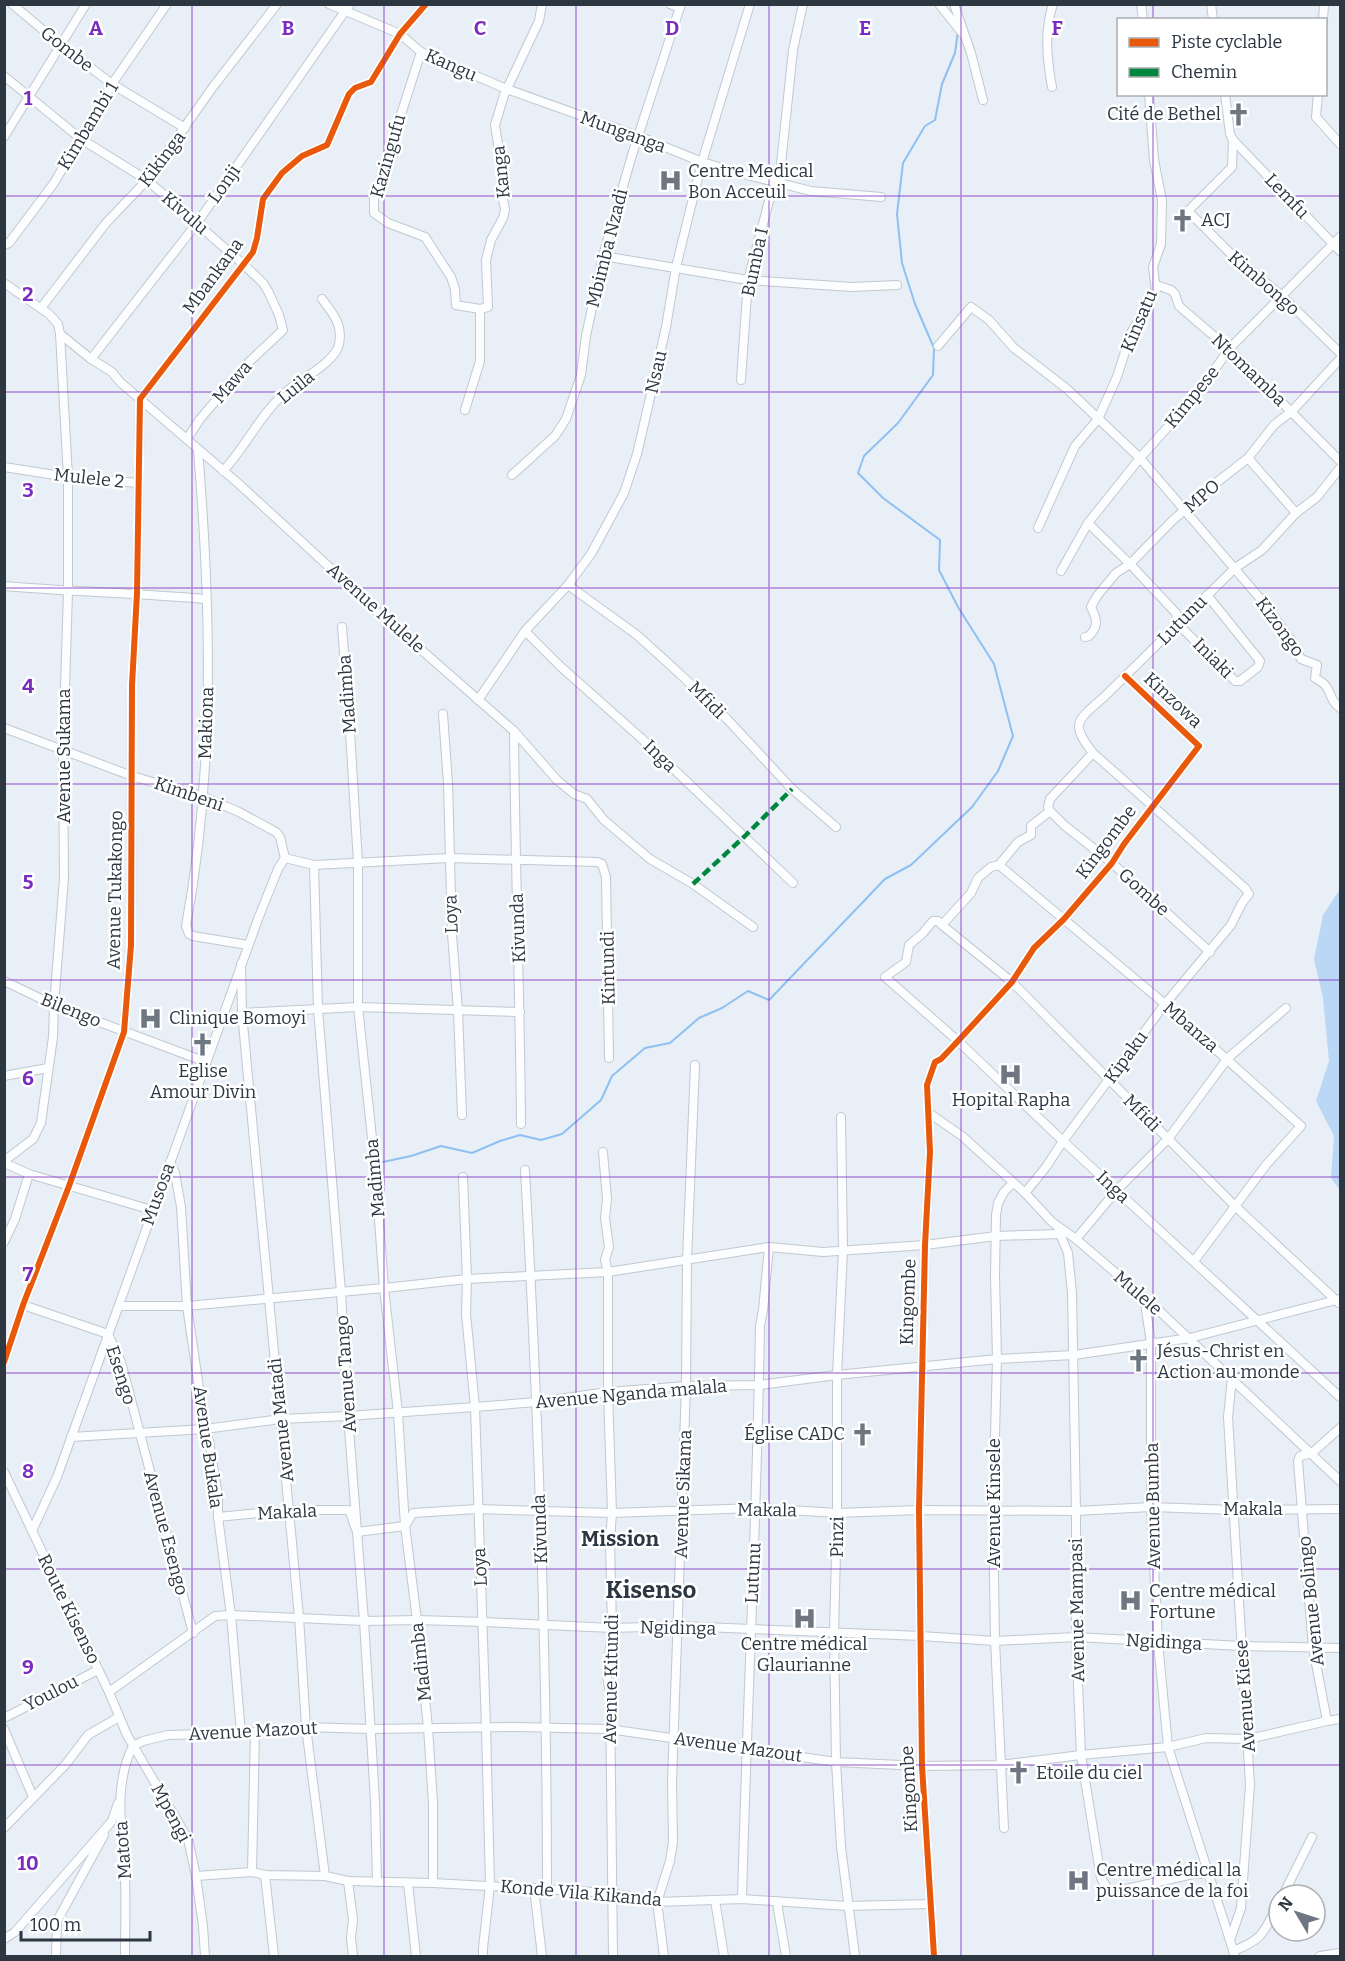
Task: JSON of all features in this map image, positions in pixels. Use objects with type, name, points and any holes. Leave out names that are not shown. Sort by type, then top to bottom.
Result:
[{"type":"street","name":"Gombe","points":[[12,4],[112,84],[185,128]]},
{"type":"street","points":[[4,137],[86,4]]},
{"type":"street","name":"Kimbambi 1","points":[[4,245],[9,243],[54,183],[112,84],[167,4]]},
{"type":"street","name":"Kikinga","points":[[41,308],[106,222],[147,180],[213,87],[277,4]]},
{"type":"street","name":"Kangu","points":[[329,4],[348,8],[400,34],[421,52],[507,90]]},
{"type":"street","name":"Mbankana","points":[[140,399],[253,252],[263,199],[282,173],[302,156],[327,145],[349,94],[355,88],[371,82],[400,34],[426,4]]},
{"type":"street","name":"Kanga","points":[[465,410],[480,361],[480,309],[488,307],[486,260],[490,240],[505,210],[502,194],[505,172],[495,126],[519,60],[539,21],[542,4]]},
{"type":"street","points":[[670,4],[680,6]]},
{"type":"street","name":"Nsau","points":[[478,700],[525,631],[568,585],[591,554],[624,493],[636,454],[659,358],[676,267],[702,162],[750,4]]},
{"type":"street","name":"Bumba I","points":[[741,380],[748,280],[769,201],[779,183],[793,50],[803,4]]},
{"type":"street","points":[[939,4],[966,38]]},
{"type":"street","points":[[954,4],[983,100]]},
{"type":"street","points":[[1052,87],[1047,56],[1050,12],[1053,4]]},
{"type":"street","name":"Mbimba Nzadi","points":[[512,475],[555,436],[566,419],[581,375],[586,336],[603,256],[638,136],[680,6]]},
{"type":"street","name":"Lonji","points":[[91,359],[197,223],[348,8]]},
{"type":"street","name":"Kazingufu","points":[[421,52],[374,199],[374,213],[388,223],[425,237],[451,277],[455,289],[456,305],[480,309]]},
{"type":"street","name":"Kivulu","points":[[4,76],[81,139],[147,180],[243,264],[268,291],[283,330]]},
{"type":"street","name":"Munganga","points":[[507,90],[638,136],[702,162],[747,176],[811,191],[881,197]]},
{"type":"street","name":"Kinsatu","points":[[1038,528],[1075,446],[1098,419],[1117,377],[1131,333],[1156,290],[1153,267],[1161,244],[1162,200],[1154,160],[1149,96]]},
{"type":"street","points":[[1225,96],[1230,134],[1233,140]]},
{"type":"street","points":[[1318,96],[1316,117],[1341,144]]},
{"type":"street","name":"Kimbongo","points":[[1233,140],[1232,167],[1188,211],[1230,253],[1282,296],[1341,354]]},
{"type":"street","name":"Lemfu","points":[[1233,140],[1341,251]]},
{"type":"street","name":"Kimpese","points":[[1061,571],[1088,523],[1140,458],[1199,392],[1229,349],[1341,237]]},
{"type":"street","points":[[603,256],[748,280],[852,287],[897,285]]},
{"type":"street","name":"Avenue Mulele","points":[[4,283],[41,308],[58,324],[60,334],[91,359],[112,372],[514,731],[557,780],[574,794],[587,800],[604,820],[650,859],[693,884],[753,927]]},
{"type":"street","name":"Ntomamba","points":[[1156,285],[1171,290],[1179,306],[1229,349],[1341,461]]},
{"type":"street","name":"Luila","points":[[223,471],[282,395],[324,365],[339,346],[340,327],[322,299]]},
{"type":"street","points":[[938,346],[971,307],[989,320],[1014,348],[1067,389],[1140,458],[1235,568]]},
{"type":"street","name":"Mawa","points":[[187,439],[200,418],[248,363],[283,330]]},
{"type":"street","name":"Avenue Sukama","points":[[4,1162],[33,1138],[41,1123],[53,1037],[64,878],[63,750],[68,592],[68,477],[60,334]]},
{"type":"street","name":"MPO","points":[[1085,637],[1089,636],[1096,625],[1096,617],[1091,607],[1116,573],[1130,564],[1172,521],[1214,484],[1248,458],[1274,425],[1292,411],[1341,359]]},
{"type":"street","name":"Avenue Tukakongo","points":[[4,1362],[124,1032],[131,945],[132,685],[137,593],[140,399]]},
{"type":"street","name":"Makiona","points":[[198,450],[203,512],[208,699],[204,797],[186,926],[187,932],[194,936],[248,945]]},
{"type":"street","points":[[1248,458],[1296,513]]},
{"type":"street","name":"Mulele 2","points":[[4,467],[68,477],[138,483]]},
{"type":"street","name":"Lutunu","points":[[1249,894],[1093,753],[1079,734],[1078,726],[1080,721],[1235,568],[1262,550],[1296,513],[1317,497],[1341,468]]},
{"type":"street","name":"Iniaki","points":[[1088,523],[1176,613],[1178,624],[1235,681],[1239,681],[1258,667],[1260,661],[1207,595]]},
{"type":"street","name":"Kizongo","points":[[1235,568],[1293,643],[1301,659],[1317,665],[1314,678],[1324,683],[1330,690],[1332,699],[1341,708]]},
{"type":"street","name":"Mfidi","points":[[568,585],[637,635],[726,719],[792,789],[836,827]]},
{"type":"street","points":[[4,586],[68,592],[137,593],[206,599]]},
{"type":"street","name":"Madimba","points":[[342,627],[358,863],[358,1007],[398,1413],[405,1526],[428,1728],[433,1803],[433,1882]]},
{"type":"street","name":"Inga","points":[[525,631],[793,883]]},
{"type":"street","name":"Kinzowa","points":[[1125,676],[1199,746]]},
{"type":"street","name":"Loya","points":[[442,714],[448,783],[452,934],[462,1114]]},
{"type":"street","name":"Kimbeni","points":[[4,728],[132,776],[204,797],[273,830],[280,837],[285,858]]},
{"type":"street","name":"Kivunda","points":[[514,731],[521,1124]]},
{"type":"street","name":"Kingombe","points":[[934,1956],[922,1766],[919,1510],[921,1366],[930,1152],[927,1085],[935,1062],[941,1059],[1012,982],[1034,948],[1064,919],[1112,863],[1199,746]]},
{"type":"street","points":[[942,925],[972,893],[978,878],[992,867],[999,865],[1018,842],[1031,836],[1031,826],[1050,811],[1048,807],[1050,799],[1093,753]]},
{"type":"street","name":"Gombe","points":[[1050,811],[1112,863],[1210,952]]},
{"type":"street","points":[[285,858],[315,865],[449,858],[515,859]]},
{"type":"street","name":"Musosa","points":[[32,1531],[57,1476],[248,945],[278,868],[285,858]]},
{"type":"street","name":"Kintundi","points":[[515,859],[600,862],[606,877],[609,1058]]},
{"type":"street","name":"Avenue Tango","points":[[315,865],[318,1009],[364,1621],[375,1801],[377,1882]]},
{"type":"street","name":"Mbanza","points":[[999,865],[1228,1058],[1301,1126],[1235,1206]]},
{"type":"street","name":"Kipaku","points":[[1025,1193],[1165,1004],[1231,926],[1249,894]]},
{"type":"street","name":"Inga","points":[[942,925],[938,921],[933,921],[909,945],[906,962],[885,977],[958,1041],[1341,1397]]},
{"type":"street","name":"Mfidi","points":[[942,925],[1012,982],[1235,1206],[1339,1301]]},
{"type":"street","name":"Avenue Matadi","points":[[241,964],[242,1013],[290,1510],[306,1727],[325,1876]]},
{"type":"street","name":"Bilengo","points":[[4,981],[54,1005],[206,1062]]},
{"type":"street","points":[[242,1013],[358,1007],[520,1012]]},
{"type":"street","points":[[1076,1239],[1117,1190],[1168,1139],[1228,1058],[1286,1008]]},
{"type":"street","name":"Avenue Sikama","points":[[664,1956],[657,1902],[670,1861],[673,1842],[674,1739],[686,1386],[687,1259],[695,1065]]},
{"type":"street","points":[[4,1076],[48,1068]]},
{"type":"street","name":"Mulele","points":[[929,1113],[962,1136],[1025,1193],[1059,1230],[1076,1239],[1190,1338],[1341,1480]]},
{"type":"street","name":"Pinzi","points":[[842,1117],[843,1250],[837,1375],[834,1633],[836,1761],[841,1847],[855,1956]]},
{"type":"street","name":"Avenue Kitundi","points":[[603,1152],[607,1199],[605,1218],[609,1247],[605,1260],[608,1272],[612,1628],[607,1676],[610,1693],[613,1956]]},
{"type":"street","points":[[4,1162],[28,1173],[152,1210]]},
{"type":"street","name":"Avenue Bukala","points":[[170,1162],[175,1173],[181,1207],[187,1306],[205,1429],[218,1496],[218,1518],[231,1615],[241,1733]]},
{"type":"street","name":"Kivunda","points":[[525,1170],[537,1402],[544,1625],[547,1728],[547,1889]]},
{"type":"street","points":[[4,1242],[15,1219],[28,1173]]},
{"type":"street","name":"Loya","points":[[463,1177],[466,1314],[475,1407],[486,1727],[490,1885],[483,1956]]},
{"type":"street","name":"Avenue Kinsele","points":[[1004,1828],[995,1641],[993,1512],[997,1359],[995,1276],[998,1203],[1013,1183]]},
{"type":"street","points":[[1194,1261],[1235,1206]]},
{"type":"street","points":[[4,1227],[15,1219]]},
{"type":"street","points":[[119,1306],[187,1306],[467,1279],[608,1272],[769,1247],[804,1251],[843,1250],[925,1245],[1059,1230]]},
{"type":"street","name":"Avenue Mampasi","points":[[1059,1230],[1068,1253],[1070,1266],[1074,1355],[1077,1511],[1076,1637],[1081,1755],[1101,1878],[1108,1889],[1113,1892],[1193,1874],[1208,1874]]},
{"type":"street","name":"Lutunu","points":[[742,1899],[760,1326],[769,1247]]},
{"type":"street","name":"Avenue Bumba","points":[[1144,1298],[1151,1343],[1151,1507],[1158,1642],[1168,1747],[1234,1954]]},
{"type":"street","name":"Avenue Nganda malala","points":[[71,1437],[205,1429],[281,1419],[537,1402],[608,1392],[686,1386],[759,1385],[921,1366],[1074,1355],[1190,1338],[1339,1301]]},
{"type":"street","name":"Esengo","points":[[23,1305],[108,1334],[121,1362],[139,1432]]},
{"type":"street","name":"Avenue Kiese","points":[[1230,1940],[1241,1908],[1250,1785],[1228,1417],[1232,1378]]},
{"type":"street","points":[[1312,1453],[1341,1428]]},
{"type":"street","name":"Avenue Esengo","points":[[139,1432],[194,1633]]},
{"type":"street","name":"Avenue Bolingo","points":[[1312,1453],[1300,1456],[1298,1461],[1313,1648],[1327,1721]]},
{"type":"street","name":"Route Kisenso","points":[[4,1472],[8,1488],[32,1531],[133,1746]]},
{"type":"street","name":"Makala","points":[[218,1518],[290,1510],[349,1510],[357,1532],[405,1526],[413,1513],[477,1509],[612,1513],[756,1508],[837,1513],[919,1510],[1077,1511],[1151,1507],[1234,1510],[1341,1509]]},
{"type":"street","points":[[109,1692],[215,1616],[231,1615]]},
{"type":"street","name":"Ngidinga","points":[[231,1615],[612,1628],[679,1626],[995,1641],[1076,1637],[1241,1646],[1341,1648]]},
{"type":"street","name":"Youlou","points":[[4,1718],[98,1670]]},
{"type":"street","points":[[4,1828],[66,1764],[88,1736],[119,1717]]},
{"type":"street","name":"Avenue Mazout","points":[[133,1746],[168,1735],[241,1733],[306,1727],[609,1729],[836,1761],[922,1766],[1000,1765],[1168,1747],[1206,1738],[1249,1739],[1341,1719]]},
{"type":"street","points":[[4,1729],[33,1797]]},
{"type":"street","points":[[252,1872],[255,1732]]},
{"type":"street","name":"Matota","points":[[125,1956],[125,1877],[120,1796],[128,1756],[133,1746]]},
{"type":"street","name":"Mpengi","points":[[133,1746],[188,1839],[196,1876],[205,1956]]},
{"type":"street","points":[[56,1956],[57,1922],[112,1821],[120,1796]]},
{"type":"street","points":[[4,1939],[15,1932],[112,1821]]},
{"type":"street","points":[[1288,1883],[1312,1837]]},
{"type":"street","name":"Konde Vila Kikanda","points":[[196,1876],[252,1872],[265,1875],[325,1876],[348,1881],[490,1885],[612,1893],[657,1902],[742,1899],[847,1906],[931,1904]]},
{"type":"street","points":[[265,1875],[274,1956]]},
{"type":"street","points":[[348,1881],[353,1920],[351,1938],[353,1956]]},
{"type":"street","points":[[408,1883],[416,1956]]},
{"type":"street","points":[[534,1888],[542,1956]]},
{"type":"street","points":[[715,1900],[724,1956]]},
{"type":"street","points":[[777,1903],[786,1956]]},
{"type":"street","points":[[1234,1954],[1258,1939],[1267,1925]]},
{"type":"street","points":[[1320,1956],[1341,1953]]},
{"type":"shaded area","points":[[1340,889],[1340,1190],[1331,1178],[1334,1136],[1316,1101],[1329,1061],[1323,998],[1314,959],[1323,915]]},
{"type":"waterway","points":[[383,1162],[441,1146],[472,1153],[520,1135],[541,1140],[562,1134],[601,1100],[612,1076],[645,1048],[670,1043],[699,1018],[722,1008],[748,991],[769,1000],[885,879],[911,865],[972,807],[998,771],[1013,736],[994,664],[958,607],[939,570],[940,540],[883,498],[858,473],[864,456],[898,423],[933,375],[934,348],[915,304],[902,263],[897,214],[903,163],[925,126],[935,120],[942,84],[955,53],[958,31]]},
{"type":"marked path","points":[[693,884],[792,789]]},
{"type":"cycle path","points":[[4,1362],[124,1032],[131,945],[132,685],[137,593],[140,399],[253,252],[263,199],[282,173],[302,156],[327,145],[349,94],[355,88],[371,82],[400,34],[426,4]]},
{"type":"cycle path","points":[[934,1956],[922,1766],[919,1510],[925,1245],[930,1152],[927,1085],[935,1062],[941,1059],[1012,982],[1034,948],[1064,919],[1112,863],[1199,746],[1125,676]]},
{"type":"place","name":"Cité de Bethel","points":[[1239,114]]},
{"type":"place","name":"Centre Medical Bon Acceuil","points":[[670,181]]},
{"type":"place","name":"ACJ","points":[[1183,220]]},
{"type":"place","name":"Clinique Bomoyi","points":[[151,1018]]},
{"type":"place","name":"Eglise Amour Divin","points":[[203,1045]]},
{"type":"place","name":"Hopital Rapha","points":[[1011,1074]]},
{"type":"place","name":"Jésus-Christ en Action au monde","points":[[1139,1361]]},
{"type":"place","name":"Église CADC","points":[[863,1434]]},
{"type":"place","name":"Centre médical Fortune","points":[[1131,1601]]},
{"type":"place","name":"Centre médical Glaurianne","points":[[804,1618]]},
{"type":"place","name":"Etoile du ciel","points":[[1018,1773]]},
{"type":"place","name":"Centre médical la puissance de la foi","points":[[1078,1880]]},
{"type":"district","name":"Mission","points":[[620,1539]]},
{"type":"district","name":"Kisenso","points":[[651,1590]]}]
